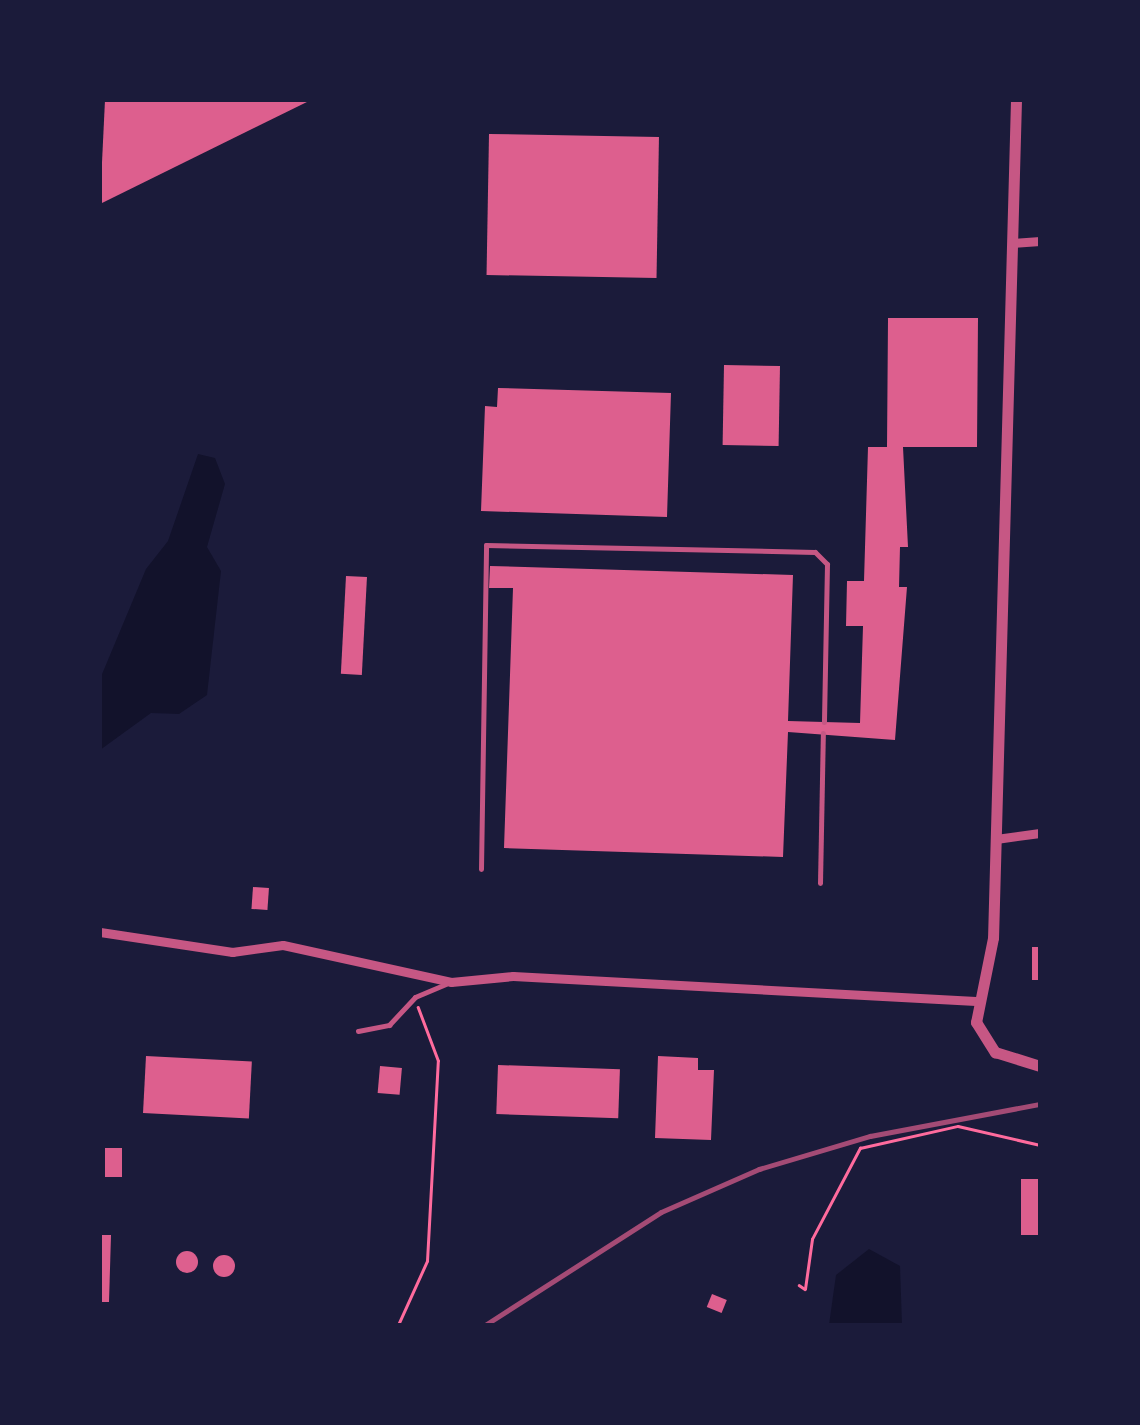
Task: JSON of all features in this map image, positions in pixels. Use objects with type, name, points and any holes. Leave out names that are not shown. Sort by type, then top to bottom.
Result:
[{"type":"street","points":[[1016,100],[993,938],[980,1001],[985,1043],[1040,1066]]},
{"type":"street","points":[[1012,243],[1040,242]]},
{"type":"street","points":[[996,839],[1040,834]]},
{"type":"street","points":[[100,932],[232,952],[282,945],[450,982],[513,976],[980,1001]]},
{"type":"lane","points":[[481,869],[486,545],[816,552],[828,564],[824,722]]},
{"type":"lane","points":[[820,883],[824,734]]},
{"type":"lane","points":[[358,1032],[389,1025],[416,997],[450,982]]},
{"type":"path","points":[[398,1325],[428,1261],[438,1061],[416,997]]},
{"type":"path","points":[[799,1285],[805,1288],[812,1239],[860,1148],[958,1126],[1040,1145]]},
{"type":"shaded area","points":[[198,454],[215,458],[225,484],[207,547],[221,571],[207,695],[179,714],[151,713],[100,750],[100,679],[146,569],[168,541]]},
{"type":"shaded area","points":[[869,1249],[900,1266],[902,1325],[829,1325],[836,1275]]},
{"type":"building","points":[[105,100],[311,100],[100,204]]},
{"type":"building","points":[[489,134],[659,137],[657,278],[487,275]]},
{"type":"building","points":[[888,318],[978,318],[977,447],[903,447],[908,547],[900,547],[899,587],[907,587],[895,740],[788,732],[783,857],[504,848],[513,588],[489,588],[490,566],[793,575],[788,721],[860,723],[863,626],[846,626],[847,581],[864,581],[868,447],[887,447]]},
{"type":"building","points":[[724,365],[780,366],[779,446],[723,445]]},
{"type":"building","points":[[498,388],[671,393],[667,517],[481,511],[485,406],[497,407]]},
{"type":"building","points":[[346,576],[367,577],[362,675],[341,674]]},
{"type":"building","points":[[253,887],[269,888],[267,910],[251,909]]},
{"type":"building","points":[[1032,947],[1040,947],[1040,980],[1032,980]]},
{"type":"building","points":[[146,1056],[252,1062],[249,1118],[143,1113]]},
{"type":"building","points":[[658,1056],[698,1058],[698,1070],[714,1070],[711,1140],[655,1138]]},
{"type":"building","points":[[498,1065],[620,1069],[618,1118],[496,1114]]},
{"type":"building","points":[[380,1066],[402,1068],[400,1095],[378,1093]]},
{"type":"building","points":[[105,1148],[122,1148],[122,1177],[105,1177]]},
{"type":"building","points":[[1021,1179],[1040,1179],[1040,1235],[1021,1235]]},
{"type":"building","points":[[100,1235],[111,1235],[109,1302],[100,1302]]},
{"type":"building","points":[[187,1251],[195,1254],[195,1270],[187,1273],[179,1270],[176,1262],[179,1254]]},
{"type":"building","points":[[224,1255],[232,1258],[232,1274],[224,1277],[216,1274],[213,1266],[216,1258]]},
{"type":"building","points":[[712,1294],[727,1300],[722,1313],[707,1307]]},
{"type":"railway","points":[[485,1325],[661,1212],[759,1169],[870,1136],[1040,1104]]}]
